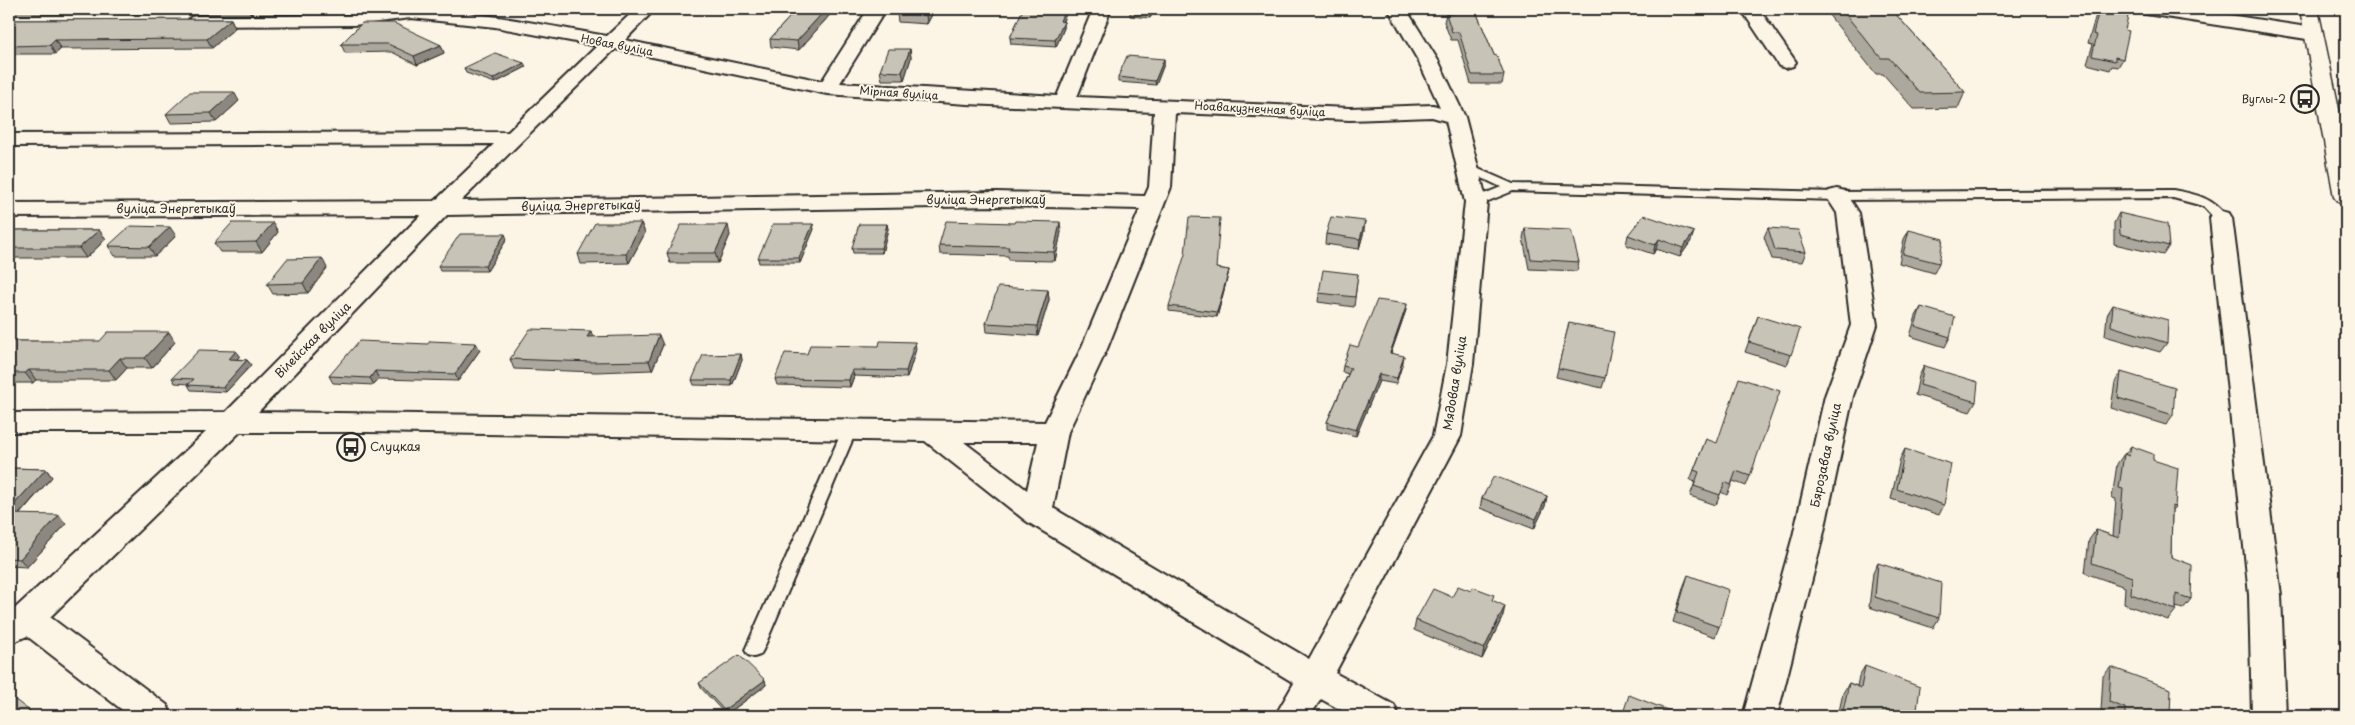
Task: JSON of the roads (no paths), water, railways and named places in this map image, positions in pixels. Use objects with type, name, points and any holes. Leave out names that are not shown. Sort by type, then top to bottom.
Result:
[{"type":"street","name":"Вілейская вуліца","points":[[18,624],[233,422],[441,208],[646,9]]},
{"type":"street","points":[[827,88],[877,9]]},
{"type":"street","points":[[1064,102],[1102,9]]},
{"type":"street","name":"Мядовая вуліца","points":[[1292,716],[1315,679],[1447,436],[1460,364],[1476,202],[1456,116],[1429,62],[1398,15],[1397,9]]},
{"type":"street","points":[[1750,9],[1786,62]]},
{"type":"street","points":[[2146,9],[2211,14],[2314,34]]},
{"type":"street","points":[[2310,9],[2346,198]]},
{"type":"street","name":"Новая вуліца","points":[[176,21],[354,20],[413,11],[496,22],[612,43],[827,88]]},
{"type":"street","name":"Мірная вуліца","points":[[827,88],[967,98],[1064,102]]},
{"type":"street","name":"Ноавакузнечная вуліца","points":[[1064,102],[1350,114],[1433,111],[1456,116]]},
{"type":"street","points":[[1037,513],[1054,432],[1094,350],[1160,187],[1165,106]]},
{"type":"street","points":[[9,140],[512,138]]},
{"type":"street","name":"Бярозавая вуліца","points":[[1760,716],[1808,536],[1839,396],[1864,325],[1848,213],[1837,196]]},
{"type":"street","name":"вуліца Энергетыкаў","points":[[9,210],[441,208],[997,199],[1154,203]]},
{"type":"street","points":[[2221,218],[2265,595],[2269,716]]},
{"type":"street","points":[[9,422],[233,422],[1054,432]]},
{"type":"street","points":[[932,432],[1037,513],[1315,679],[1382,716]]},
{"type":"street","points":[[18,624],[155,716]]},
{"type":"lane","points":[[1468,167],[1511,186],[1837,196],[2173,194],[2196,198],[2217,209],[2221,218]]},
{"type":"lane","points":[[1476,202],[1511,186]]},
{"type":"lane","points":[[754,650],[850,429]]},
{"type":"place","name":"Вуглы-2","points":[[2305,99]]},
{"type":"place","name":"Слуцкая","points":[[351,447]]}]
